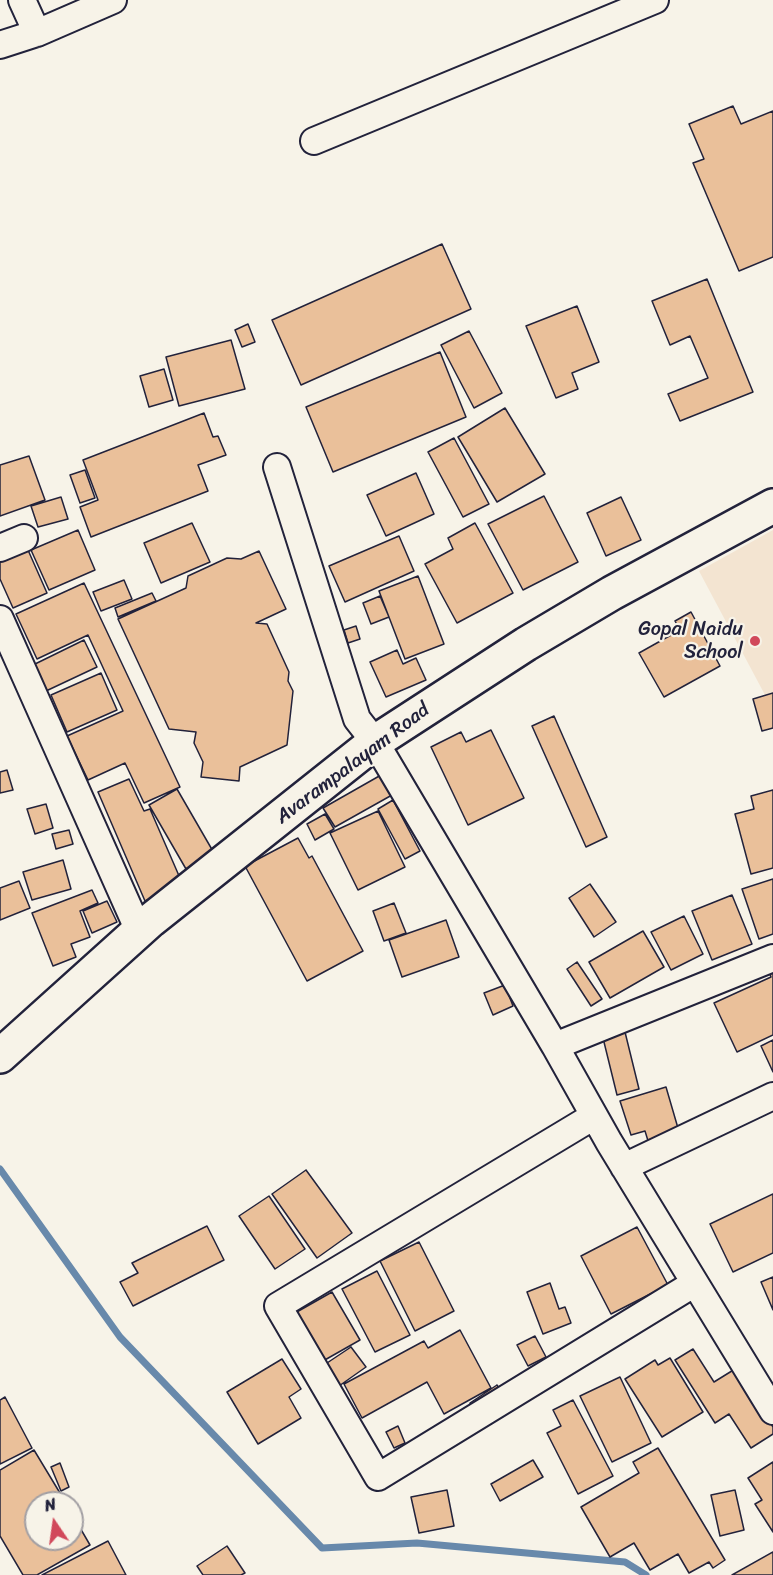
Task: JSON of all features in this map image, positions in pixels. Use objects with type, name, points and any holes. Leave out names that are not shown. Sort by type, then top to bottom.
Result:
[{"type":"street","points":[[22,0],[37,33]]},
{"type":"street","points":[[0,45],[37,33],[112,0]]},
{"type":"street","points":[[314,141],[655,0]]},
{"type":"street","points":[[277,466],[357,719],[375,742],[624,1167],[773,1411]]},
{"type":"street","name":"Avarampalayam Road","points":[[0,1056],[139,931],[375,742],[526,644],[612,593],[773,506]]},
{"type":"street","points":[[0,548],[24,538]]},
{"type":"street","points":[[0,619],[139,931]]},
{"type":"street","points":[[555,1046],[773,958]]},
{"type":"street","points":[[624,1167],[773,1096]]},
{"type":"street","points":[[594,1116],[278,1306],[378,1477],[695,1283]]},
{"type":"shaded area","name":"Gopal Naidu School","points":[[773,530],[773,710],[699,571]]},
{"type":"building","points":[[733,106],[741,124],[773,111],[773,257],[739,271],[693,163],[704,159],[689,124]]},
{"type":"building","points":[[442,244],[471,309],[301,385],[272,320]]},
{"type":"building","points":[[707,279],[753,392],[680,421],[668,394],[708,378],[690,336],[670,345],[652,301]]},
{"type":"building","points":[[577,306],[599,362],[572,373],[578,389],[556,398],[526,326]]},
{"type":"building","points":[[248,324],[255,342],[242,347],[235,330]]},
{"type":"building","points":[[469,331],[502,393],[474,408],[441,345]]},
{"type":"building","points":[[231,340],[245,389],[179,406],[166,357]]},
{"type":"building","points":[[440,352],[466,417],[333,472],[306,407]]},
{"type":"building","points":[[164,369],[173,400],[149,407],[140,376]]},
{"type":"building","points":[[505,408],[545,474],[497,502],[458,437]]},
{"type":"building","points":[[204,413],[213,437],[218,436],[226,455],[198,465],[208,491],[91,537],[80,507],[98,500],[83,460]]},
{"type":"building","points":[[454,438],[489,504],[463,517],[428,452]]},
{"type":"building","points":[[29,456],[45,500],[0,516],[0,465]]},
{"type":"building","points":[[85,470],[95,498],[80,503],[70,475]]},
{"type":"building","points":[[416,473],[434,514],[386,536],[367,495]]},
{"type":"building","points":[[544,496],[578,562],[523,590],[488,524]]},
{"type":"building","points":[[61,497],[68,519],[38,527],[31,506]]},
{"type":"building","points":[[621,497],[641,540],[606,556],[587,513]]},
{"type":"building","points":[[192,523],[210,562],[161,583],[144,543]]},
{"type":"building","points":[[475,523],[513,593],[457,623],[425,564],[453,549],[448,538]]},
{"type":"building","points":[[78,530],[95,570],[49,590],[31,550]]},
{"type":"building","points":[[399,536],[414,571],[345,602],[329,566]]},
{"type":"building","points":[[28,550],[47,593],[13,608],[0,579],[0,562]]},
{"type":"building","points":[[259,551],[286,609],[256,623],[267,624],[289,672],[288,681],[293,691],[287,745],[240,767],[239,781],[201,777],[203,762],[194,743],[196,732],[169,729],[118,619],[186,588],[188,576],[227,558],[241,559]]},
{"type":"building","points":[[418,576],[444,644],[405,659],[379,591]]},
{"type":"building","points":[[124,580],[132,599],[101,611],[93,592]]},
{"type":"building","points":[[84,583],[180,787],[144,803],[125,763],[88,780],[67,736],[123,711],[88,635],[37,659],[16,614]]},
{"type":"building","points":[[152,593],[156,601],[118,617],[115,608]]},
{"type":"building","points":[[380,596],[389,617],[371,624],[363,603]]},
{"type":"building","points":[[691,612],[720,666],[664,697],[639,653],[680,630],[675,621]]},
{"type":"building","points":[[356,626],[360,639],[348,643],[344,630]]},
{"type":"building","points":[[84,640],[97,667],[46,691],[33,665]]},
{"type":"building","points":[[397,650],[403,664],[416,658],[426,680],[386,697],[370,662]]},
{"type":"building","points":[[101,673],[117,710],[67,732],[51,695]]},
{"type":"building","points":[[773,693],[773,728],[762,731],[753,699]]},
{"type":"building","points":[[554,716],[607,837],[586,847],[532,726]]},
{"type":"building","points":[[491,730],[524,798],[468,825],[431,747],[461,732],[466,742]]},
{"type":"building","points":[[7,770],[13,790],[0,793],[0,772]]},
{"type":"building","points":[[381,775],[392,795],[335,827],[323,808]]},
{"type":"building","points":[[129,779],[144,811],[150,809],[183,885],[145,901],[98,792]]},
{"type":"building","points":[[177,789],[214,853],[186,869],[149,805]]},
{"type":"building","points":[[773,790],[773,868],[751,874],[735,814],[754,809],[751,796]]},
{"type":"building","points":[[393,800],[420,851],[405,859],[378,809]]},
{"type":"building","points":[[46,804],[53,828],[35,834],[27,809]]},
{"type":"building","points":[[378,811],[405,867],[358,890],[330,833]]},
{"type":"building","points":[[325,814],[334,829],[315,840],[307,824]]},
{"type":"building","points":[[69,830],[73,844],[56,849],[52,834]]},
{"type":"building","points":[[298,838],[309,858],[312,856],[363,951],[307,981],[245,866]]},
{"type":"building","points":[[63,860],[71,889],[32,900],[23,872]]},
{"type":"building","points":[[773,879],[773,934],[759,939],[742,889]]},
{"type":"building","points":[[19,881],[30,908],[0,920],[0,888]]},
{"type":"building","points":[[590,884],[616,922],[594,937],[569,898]]},
{"type":"building","points":[[92,890],[98,903],[80,911],[90,937],[71,944],[76,957],[53,966],[32,913]]},
{"type":"building","points":[[732,895],[752,944],[712,960],[692,911]]},
{"type":"building","points":[[107,901],[117,922],[92,933],[83,911]]},
{"type":"building","points":[[394,903],[406,933],[384,941],[373,911]]},
{"type":"building","points":[[684,916],[703,954],[671,970],[651,932]]},
{"type":"building","points":[[446,920],[459,957],[402,977],[389,940]]},
{"type":"building","points":[[643,931],[664,967],[610,998],[589,962]]},
{"type":"building","points":[[577,962],[602,999],[591,1006],[567,969]]},
{"type":"building","points":[[773,966],[773,1035],[737,1052],[714,1003],[771,977],[768,969]]},
{"type":"building","points":[[505,985],[513,1006],[493,1015],[484,993]]},
{"type":"building","points":[[625,1032],[639,1089],[617,1095],[603,1038]]},
{"type":"building","points":[[773,1040],[773,1072],[761,1046]]},
{"type":"building","points":[[666,1087],[680,1135],[649,1144],[645,1131],[631,1135],[620,1101]]},
{"type":"building","points":[[306,1170],[352,1233],[317,1258],[272,1194]]},
{"type":"building","points":[[773,1194],[773,1253],[733,1272],[710,1224]]},
{"type":"building","points":[[269,1196],[305,1249],[275,1269],[239,1216]]},
{"type":"building","points":[[207,1226],[224,1260],[133,1306],[120,1282],[138,1273],[132,1263]]},
{"type":"building","points":[[637,1227],[668,1285],[611,1314],[581,1256]]},
{"type":"building","points":[[419,1242],[454,1311],[415,1331],[380,1261]]},
{"type":"building","points":[[377,1271],[410,1335],[375,1352],[342,1289]]},
{"type":"building","points":[[773,1277],[773,1310],[761,1282]]},
{"type":"building","points":[[550,1283],[559,1309],[565,1307],[571,1323],[543,1334],[527,1292]]},
{"type":"building","points":[[332,1292],[360,1340],[323,1361],[295,1313]]},
{"type":"building","points":[[460,1330],[491,1388],[444,1414],[427,1382],[362,1418],[344,1384],[424,1341],[428,1348]]},
{"type":"building","points":[[535,1336],[546,1357],[528,1366],[517,1345]]},
{"type":"building","points":[[351,1347],[366,1367],[339,1386],[324,1365]]},
{"type":"building","points":[[693,1349],[714,1382],[735,1369],[773,1427],[773,1434],[751,1448],[729,1414],[715,1423],[675,1360]]},
{"type":"building","points":[[670,1358],[703,1412],[662,1437],[625,1379],[655,1360],[658,1365]]},
{"type":"building","points":[[282,1359],[301,1389],[289,1397],[301,1418],[258,1444],[227,1392]]},
{"type":"building","points":[[620,1377],[651,1443],[612,1462],[580,1396]]},
{"type":"building","points":[[497,1385],[504,1396],[477,1414],[470,1403]]},
{"type":"building","points":[[5,1397],[32,1448],[0,1464],[0,1400]]},
{"type":"building","points":[[573,1400],[613,1476],[578,1494],[547,1433],[561,1426],[553,1410]]},
{"type":"building","points":[[398,1426],[405,1443],[394,1448],[386,1432]]},
{"type":"building","points":[[658,1448],[725,1560],[713,1568],[709,1562],[689,1573],[678,1554],[650,1570],[634,1543],[610,1557],[581,1507],[639,1473],[633,1462]]},
{"type":"building","points":[[34,1450],[59,1491],[24,1491],[24,1551],[79,1551],[37,1575],[23,1575],[0,1536],[0,1470]]},
{"type":"building","points":[[533,1460],[543,1477],[500,1501],[491,1484]]},
{"type":"building","points":[[773,1462],[773,1532],[755,1504],[762,1500],[748,1478]]},
{"type":"building","points":[[60,1463],[69,1487],[61,1491],[51,1467]]},
{"type":"building","points":[[447,1490],[454,1526],[419,1533],[411,1497]]},
{"type":"building","points":[[735,1490],[744,1530],[720,1536],[711,1495]]},
{"type":"building","points":[[84,1535],[90,1545],[84,1548]]},
{"type":"building","points":[[108,1541],[126,1575],[42,1575]]},
{"type":"building","points":[[227,1546],[245,1573],[241,1575],[203,1575],[197,1566]]},
{"type":"building","points":[[773,1552],[773,1575],[732,1575]]},
{"type":"waterway","points":[[0,1169],[120,1337],[322,1548],[417,1543],[625,1562],[646,1575]]},
{"type":"place","name":"Gopal Naidu School","points":[[755,641]]}]
